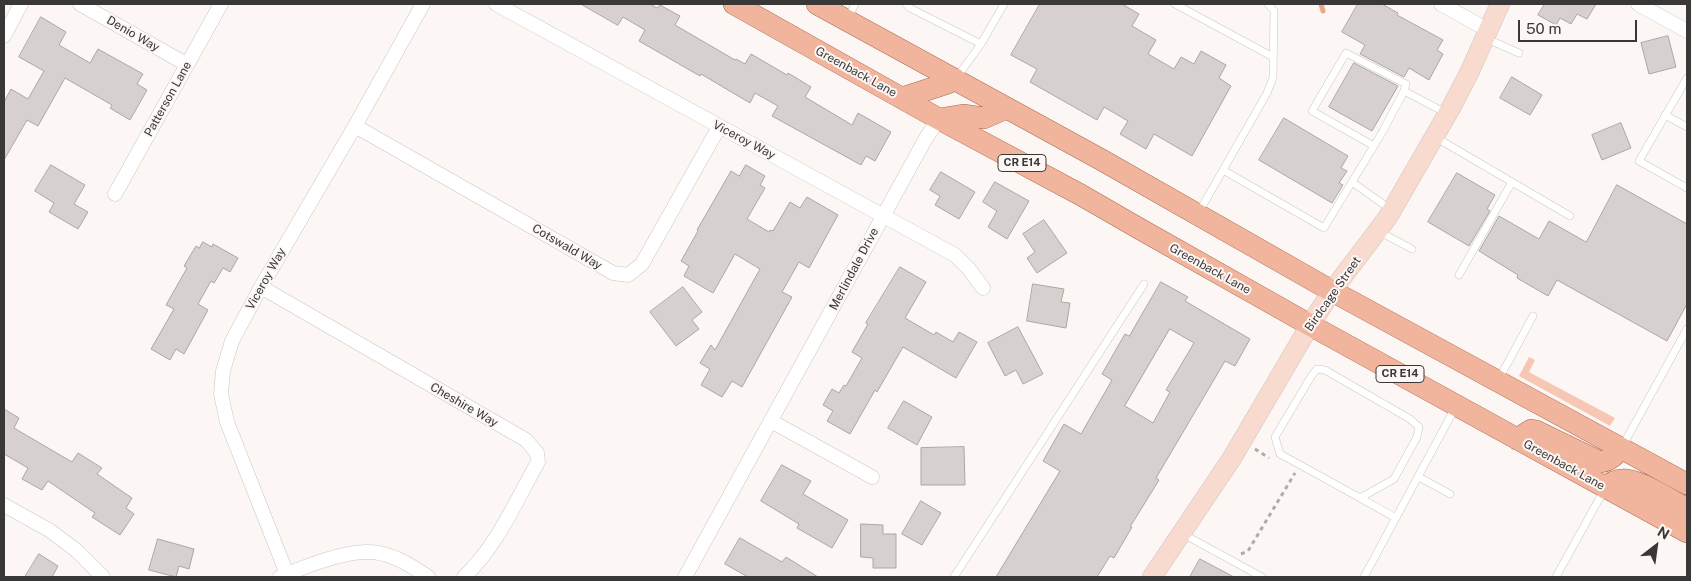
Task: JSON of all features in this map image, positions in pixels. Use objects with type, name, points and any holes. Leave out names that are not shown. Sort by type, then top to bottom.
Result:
[{"type":"main road","name":"Greenback Lane","points":[[734,4],[902,98],[1081,194],[1140,229],[1457,406],[1687,532]]},
{"type":"main road","points":[[817,4],[851,12],[955,79],[1332,291],[1687,484]]},
{"type":"main road","points":[[902,98],[955,79]]},
{"type":"main road","points":[[939,118],[963,115],[984,118],[1007,108]]},
{"type":"main road","points":[[1517,439],[1531,430],[1536,431],[1600,462],[1607,462],[1621,448]]},
{"type":"main road","points":[[1605,488],[1611,483],[1618,481],[1636,482],[1687,509]]},
{"type":"street","points":[[4,36],[21,4]]},
{"type":"street","name":"Denio Way","points":[[80,4],[186,64]]},
{"type":"street","name":"Patterson Lane","points":[[115,194],[221,4]]},
{"type":"street","name":"Viceroy Way","points":[[283,576],[227,422],[221,394],[223,370],[232,341],[261,287],[355,126],[423,4]]},
{"type":"street","name":"Viceroy Way","points":[[496,4],[955,255],[969,269],[983,288]]},
{"type":"street","points":[[1441,4],[1486,34]]},
{"type":"street","name":"Birdcage Street","points":[[1152,577],[1232,458],[1310,324],[1392,210],[1448,114],[1470,72],[1500,4]]},
{"type":"street","points":[[1638,4],[1687,32]]},
{"type":"street","name":"Merlindale Drive","points":[[685,577],[883,214],[939,118]]},
{"type":"street","name":"Cotswald Way","points":[[355,126],[613,273],[628,275],[642,264],[719,127]]},
{"type":"street","name":"Cheshire Way","points":[[261,287],[526,440],[537,453],[538,462],[488,551],[464,577]]},
{"type":"street","points":[[771,421],[872,476]]},
{"type":"street","points":[[4,506],[78,551],[103,577]]},
{"type":"street","points":[[283,576],[346,554],[369,552],[392,557],[428,577]]},
{"type":"lane","points":[[906,4],[910,8],[982,44]]},
{"type":"lane","points":[[955,79],[982,44],[1004,4]]},
{"type":"lane","points":[[1176,4],[1273,57]]},
{"type":"lane","points":[[1197,215],[1267,93],[1273,78],[1274,11],[1268,4]]},
{"type":"lane","points":[[1486,34],[1519,53]]},
{"type":"lane","points":[[1223,170],[1324,228],[1374,146],[1406,84],[1346,53],[1312,111],[1374,146]]},
{"type":"lane","points":[[1687,78],[1639,161],[1687,188]]},
{"type":"lane","points":[[1404,91],[1448,114]]},
{"type":"lane","points":[[1665,115],[1687,127]]},
{"type":"lane","points":[[1435,137],[1570,216]]},
{"type":"lane","points":[[1352,182],[1392,210]]},
{"type":"lane","points":[[1459,275],[1512,182]]},
{"type":"lane","points":[[1378,231],[1412,249]]},
{"type":"lane","points":[[954,577],[1144,284]]},
{"type":"lane","points":[[1497,381],[1533,316]]},
{"type":"lane","points":[[1621,448],[1687,329]]},
{"type":"lane","points":[[1360,498],[1394,479],[1420,428],[1410,419],[1325,370],[1317,369],[1275,437],[1280,454],[1396,518]]},
{"type":"lane","points":[[1364,577],[1457,406]]},
{"type":"lane","points":[[1419,477],[1450,494]]},
{"type":"lane","points":[[1556,577],[1605,488]]},
{"type":"lane","points":[[1182,533],[1262,577]]},
{"type":"path","points":[[1234,562],[1241,553],[1248,551],[1296,474],[1294,462]]},
{"type":"shaded area","points":[[1529,357],[1535,360],[1529,372],[1615,418],[1610,426],[1519,376]]},
{"type":"building","points":[[581,4],[650,4],[657,8],[660,5],[680,16],[675,25],[735,60],[745,64],[751,54],[811,87],[805,97],[852,125],[858,113],[891,132],[875,161],[866,156],[861,165],[772,116],[778,106],[755,93],[750,103],[639,41],[645,30],[623,17],[618,25]]},
{"type":"building","points":[[1040,4],[1122,4],[1139,14],[1132,26],[1156,40],[1148,54],[1174,69],[1181,57],[1194,64],[1201,51],[1226,65],[1219,78],[1231,86],[1192,156],[1154,134],[1146,149],[1120,134],[1128,121],[1104,107],[1097,120],[1030,82],[1037,69],[1011,55]]},
{"type":"building","points":[[1358,4],[1382,4],[1398,13],[1397,15],[1443,40],[1437,50],[1443,54],[1429,80],[1409,68],[1404,77],[1360,54],[1365,45],[1342,32]]},
{"type":"building","points":[[1545,4],[1596,4],[1587,19],[1577,14],[1571,24],[1560,18],[1556,25],[1538,15]]},
{"type":"building","points":[[41,17],[66,32],[59,45],[90,63],[98,49],[143,74],[137,84],[147,90],[130,120],[110,108],[112,105],[65,78],[38,126],[27,120],[4,160],[4,102],[11,89],[28,99],[44,71],[19,57]]},
{"type":"building","points":[[1668,36],[1676,67],[1649,74],[1641,43]]},
{"type":"building","points":[[1354,63],[1398,86],[1372,131],[1329,107]]},
{"type":"building","points":[[1512,77],[1542,95],[1530,115],[1500,98]]},
{"type":"building","points":[[1284,118],[1348,156],[1341,168],[1347,171],[1339,183],[1343,185],[1332,203],[1259,160]]},
{"type":"building","points":[[1621,123],[1631,148],[1602,160],[1592,135]]},
{"type":"building","points":[[51,165],[85,185],[74,204],[88,212],[78,229],[49,212],[54,203],[35,191]]},
{"type":"building","points":[[746,165],[765,176],[760,185],[765,188],[747,219],[769,232],[770,230],[773,231],[790,202],[800,208],[807,197],[838,215],[809,268],[799,262],[782,292],[792,297],[742,387],[732,381],[722,397],[701,385],[710,369],[700,363],[711,345],[715,350],[760,269],[735,254],[713,293],[684,276],[689,266],[681,261],[731,171],[739,176]]},
{"type":"building","points":[[941,172],[975,192],[959,219],[935,205],[940,196],[930,190]]},
{"type":"building","points":[[1457,173],[1495,195],[1487,209],[1490,211],[1469,246],[1428,222]]},
{"type":"building","points":[[995,182],[1029,201],[1007,239],[988,227],[997,211],[983,202]]},
{"type":"building","points":[[1617,185],[1687,224],[1687,304],[1667,341],[1557,280],[1548,296],[1517,278],[1518,275],[1479,251],[1499,216],[1539,239],[1549,221],[1586,242]]},
{"type":"building","points":[[1044,220],[1067,253],[1037,273],[1027,258],[1035,252],[1023,234]]},
{"type":"building","points":[[203,242],[212,247],[213,244],[238,258],[230,272],[223,268],[214,283],[211,281],[198,304],[208,310],[184,354],[176,349],[170,360],[151,349],[174,309],[166,305],[187,268],[184,266],[196,246],[199,248]]},
{"type":"building","points":[[900,267],[926,282],[905,318],[934,335],[936,332],[953,342],[959,332],[977,342],[956,378],[903,347],[877,392],[875,390],[850,434],[827,421],[833,411],[823,405],[832,389],[839,393],[844,385],[846,386],[862,358],[852,352],[868,324],[866,323]]},
{"type":"building","points":[[1161,282],[1188,297],[1185,301],[1250,339],[1235,366],[1225,361],[1156,478],[1159,480],[1130,527],[1132,527],[1114,558],[1110,556],[1097,577],[996,577],[1060,471],[1043,461],[1064,424],[1081,434],[1112,380],[1102,374],[1125,334],[1129,336]],"holes":[[[1170,329],[1194,343],[1166,390],[1170,392],[1153,423],[1125,406]]]},
{"type":"building","points":[[1033,284],[1064,289],[1061,302],[1070,303],[1066,328],[1027,321]]},
{"type":"building","points":[[683,287],[702,312],[692,320],[699,329],[676,346],[650,312]]},
{"type":"building","points":[[1018,327],[1043,374],[1023,384],[1016,370],[1005,376],[988,343]]},
{"type":"building","points":[[904,401],[932,417],[917,445],[888,428]]},
{"type":"building","points":[[4,409],[19,418],[14,428],[72,462],[78,453],[102,468],[97,474],[132,498],[126,508],[134,514],[120,535],[92,517],[95,513],[48,481],[42,490],[22,479],[28,468],[4,454]]},
{"type":"building","points":[[964,447],[965,485],[921,485],[921,448]]},
{"type":"building","points":[[782,465],[811,481],[803,494],[848,520],[832,548],[797,528],[799,524],[761,501]]},
{"type":"building","points":[[921,501],[941,513],[922,545],[902,534]]},
{"type":"building","points":[[861,524],[883,525],[883,534],[896,534],[896,568],[873,568],[873,558],[861,557]]},
{"type":"building","points":[[740,538],[782,562],[786,557],[818,577],[748,577],[725,564]]},
{"type":"building","points":[[158,539],[194,549],[189,569],[179,566],[176,577],[149,570]]},
{"type":"building","points":[[39,554],[58,566],[52,577],[25,577]]},
{"type":"building","points":[[1200,559],[1234,577],[1190,577]]},
{"type":"waterway","points":[[1321,4],[1323,11]]}]
